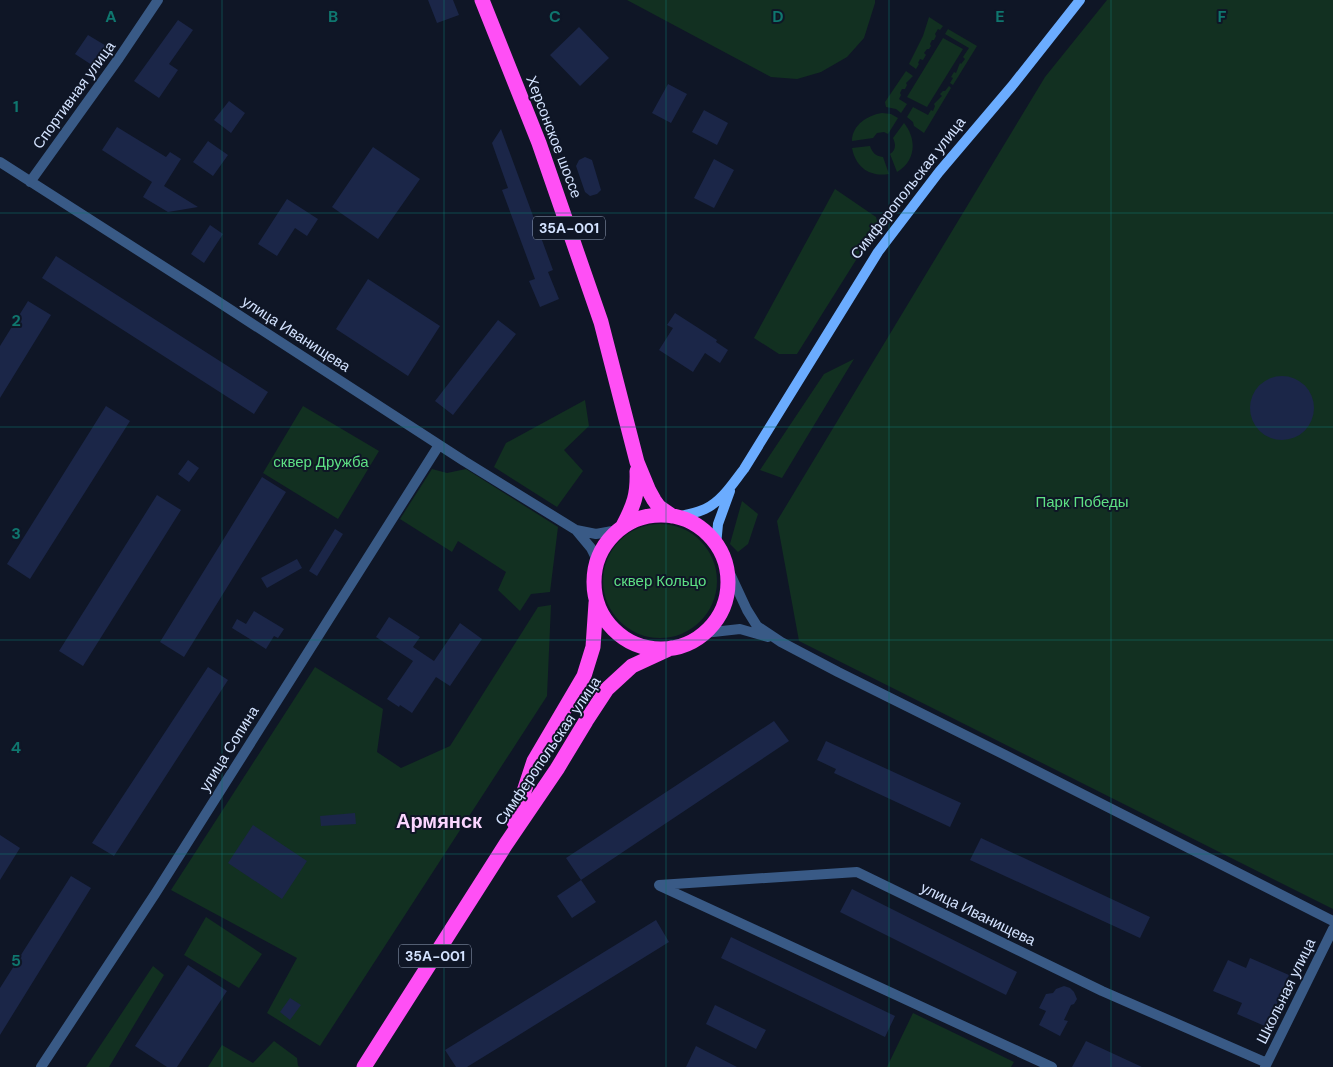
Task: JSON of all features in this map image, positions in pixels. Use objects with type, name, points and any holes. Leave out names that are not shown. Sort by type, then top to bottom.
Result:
[{"type":"highway","name":"Херсонское шоссе","points":[[482,0],[539,143],[601,322],[637,462],[654,500],[660,507],[675,516]]},
{"type":"highway","name":"Херсонское шоссе","points":[[621,528],[635,501],[637,462]]},
{"type":"highway","name":"35А-001","points":[[647,516],[675,516],[693,523],[706,532],[722,554],[726,565],[728,584],[725,602],[717,619],[704,633],[683,645],[654,649],[638,645],[623,638],[602,615],[596,601],[594,584],[595,566],[600,552],[608,540],[621,528],[647,516]]},
{"type":"highway","name":"Симферопольская улица","points":[[506,844],[534,761],[584,676],[593,647],[596,601]]},
{"type":"highway","name":"Симферопольская улица","points":[[364,1067],[607,689],[632,666],[671,648]]},
{"type":"main road","name":"Симферопольская улица","points":[[675,516],[705,509],[718,500],[732,486],[878,252],[939,172],[1012,86],[1080,0]]},
{"type":"main road","name":"Симферопольская улица","points":[[716,545],[718,524],[732,486]]},
{"type":"street","name":"Спортивная улица","points":[[30,182],[158,0]]},
{"type":"street","name":"улица Иванищева","points":[[0,162],[220,302],[439,445],[576,530],[591,548],[595,556],[595,566]]},
{"type":"street","name":"улица Сопина","points":[[40,1067],[171,869],[439,445]]},
{"type":"street","name":"улица Иванищева","points":[[576,530],[596,534],[621,528]]},
{"type":"street","points":[[726,565],[747,610],[757,626],[781,642],[1333,921]]},
{"type":"street","points":[[704,633],[740,629],[781,642]]},
{"type":"street","name":"улица Иванищева","points":[[1052,1067],[659,886],[857,872],[1102,991],[1266,1065]]},
{"type":"street","name":"Школьная улица","points":[[1266,1065],[1333,929]]},
{"type":"green space","points":[[627,0],[875,0],[875,3],[864,38],[847,57],[821,72],[797,79],[771,77]]},
{"type":"green space","name":"Парк Победы","points":[[1107,0],[1333,0],[1333,909],[799,641],[777,521],[1045,77]]},
{"type":"green space","points":[[929,17],[943,26],[940,30],[938,29],[934,40],[930,44],[931,46],[924,53],[926,55],[923,60],[920,59],[916,69],[909,64],[923,36]]},
{"type":"green space","points":[[948,29],[977,46],[953,85],[950,83],[953,78],[951,77],[965,59],[963,57],[969,48],[945,34]]},
{"type":"green space","points":[[943,38],[963,49],[927,107],[907,97]]},
{"type":"green space","points":[[906,71],[913,76],[906,83],[905,89],[902,89],[900,93],[899,99],[907,104],[901,113],[896,109],[886,107],[885,102]]},
{"type":"green space","points":[[949,86],[951,88],[924,133],[914,126],[913,122],[907,117],[913,107],[928,115],[931,110],[933,111],[934,104],[942,96],[940,94]]},
{"type":"green space","points":[[882,113],[891,114],[898,118],[888,134],[884,132],[877,133],[873,138],[852,141],[855,130],[862,122],[871,116]]},
{"type":"green space","points":[[904,123],[913,143],[908,162],[897,172],[890,154],[895,147],[893,138]]},
{"type":"green space","points":[[870,146],[874,153],[883,157],[889,174],[876,174],[860,166],[852,148]]},
{"type":"green space","points":[[835,189],[876,217],[878,225],[797,354],[779,354],[754,338]]},
{"type":"green space","points":[[854,359],[782,478],[760,470],[824,374]]},
{"type":"green space","points":[[585,400],[589,426],[564,450],[583,471],[557,507],[494,467],[506,443]]},
{"type":"green space","name":"сквер Дружба","points":[[303,406],[379,451],[338,519],[263,473]]},
{"type":"green space","points":[[432,469],[447,473],[466,469],[558,527],[550,592],[531,594],[520,611],[498,590],[506,572],[458,541],[452,552],[400,519]]},
{"type":"green space","points":[[742,501],[758,514],[748,544],[738,552],[730,544]]},
{"type":"green space","name":"сквер Кольцо","points":[[660,524],[682,529],[700,541],[712,559],[717,581],[712,603],[700,621],[682,633],[660,638],[638,633],[620,621],[608,603],[603,581],[608,559],[620,541],[638,529]]},
{"type":"green space","points":[[551,605],[547,696],[320,1046],[267,1013],[297,958],[171,890],[315,667],[383,709],[377,752],[401,768],[450,746],[538,607]]},
{"type":"green space","points":[[206,917],[262,954],[239,988],[184,955]]},
{"type":"green space","points":[[153,966],[164,975],[109,1067],[86,1067]]},
{"type":"green space","points":[[913,1013],[1014,1062],[1011,1067],[887,1067]]},
{"type":"green space","points":[[274,1041],[297,1058],[298,1066],[300,1067],[208,1067],[222,1045],[253,1063]]},
{"type":"building","points":[[428,0],[453,0],[459,15],[437,23]]},
{"type":"building","points":[[178,20],[193,30],[169,64],[178,70],[159,98],[134,81]]},
{"type":"building","points":[[579,27],[609,58],[580,86],[550,55]]},
{"type":"building","points":[[88,35],[108,47],[95,67],[75,54]]},
{"type":"building","points":[[668,84],[687,94],[671,123],[652,113]]},
{"type":"building","points":[[229,101],[245,113],[231,133],[214,120]]},
{"type":"building","points":[[704,110],[728,123],[717,145],[692,132]]},
{"type":"building","points":[[117,127],[166,157],[170,152],[181,159],[164,186],[198,207],[168,212],[143,197],[152,182],[102,150]]},
{"type":"building","points":[[501,129],[553,270],[548,272],[559,299],[540,307],[529,281],[535,279],[502,190],[508,188],[492,143]]},
{"type":"building","points":[[208,141],[228,155],[213,176],[193,162]]},
{"type":"building","points":[[373,147],[420,179],[378,239],[332,207]]},
{"type":"building","points":[[585,157],[592,160],[601,190],[597,194],[590,196],[585,192],[576,166],[579,160]]},
{"type":"building","points":[[714,159],[734,170],[714,208],[694,198]]},
{"type":"building","points":[[287,199],[318,219],[307,236],[295,228],[277,256],[258,244]]},
{"type":"building","points":[[210,225],[223,234],[204,263],[191,254]]},
{"type":"building","points":[[56,256],[268,392],[254,414],[42,278]]},
{"type":"building","points":[[368,279],[440,326],[408,376],[336,329]]},
{"type":"building","points":[[28,301],[51,315],[0,398],[0,346]]},
{"type":"building","points":[[675,313],[717,340],[716,342],[728,350],[720,363],[705,353],[693,372],[659,350],[673,328],[667,325]]},
{"type":"building","points":[[498,320],[516,334],[453,415],[435,401]]},
{"type":"building","points":[[1282,376],[1300,382],[1308,390],[1314,408],[1308,426],[1300,434],[1282,440],[1264,434],[1256,426],[1250,408],[1256,390],[1264,382]]},
{"type":"building","points":[[106,406],[130,421],[30,579],[7,564]]},
{"type":"building","points":[[188,460],[199,468],[189,482],[178,474]]},
{"type":"building","points":[[262,477],[286,492],[184,657],[160,642]]},
{"type":"building","points":[[157,495],[181,510],[83,666],[59,651]]},
{"type":"building","points":[[335,529],[343,534],[317,576],[309,571]]},
{"type":"building","points":[[297,559],[302,568],[267,588],[261,578]]},
{"type":"building","points":[[254,611],[284,629],[278,638],[274,636],[266,649],[232,628],[237,619],[246,624]]},
{"type":"building","points":[[389,617],[420,637],[413,647],[434,661],[460,623],[482,639],[450,686],[436,677],[412,713],[387,699],[413,661],[376,637]]},
{"type":"building","points":[[208,667],[228,680],[114,856],[92,843]]},
{"type":"building","points":[[774,721],[789,741],[581,880],[566,858]]},
{"type":"building","points":[[826,741],[961,803],[950,827],[834,773],[836,769],[817,760]]},
{"type":"building","points":[[355,813],[356,824],[321,826],[320,816]]},
{"type":"building","points":[[253,825],[307,861],[282,899],[228,863]]},
{"type":"building","points":[[0,835],[20,848],[0,880]]},
{"type":"building","points":[[981,838],[1150,917],[1140,938],[970,860]]},
{"type":"building","points":[[71,876],[91,888],[0,1035],[0,988]]},
{"type":"building","points":[[581,880],[596,902],[572,918],[557,896]]},
{"type":"building","points":[[852,889],[1017,972],[1006,995],[840,912]]},
{"type":"building","points":[[656,920],[669,942],[467,1067],[456,1067],[445,1050]]},
{"type":"building","points":[[731,937],[895,1016],[885,1037],[721,958]]},
{"type":"building","points":[[1250,958],[1289,975],[1267,1027],[1237,1014],[1242,1003],[1213,991],[1228,960],[1246,968]]},
{"type":"building","points":[[188,965],[227,991],[177,1067],[167,1067],[135,1046]]},
{"type":"building","points":[[1064,986],[1074,992],[1077,999],[1071,1005],[1064,1020],[1068,1021],[1060,1036],[1039,1025],[1046,1011],[1039,1008],[1046,994],[1053,993],[1056,989]]},
{"type":"building","points":[[290,998],[301,1005],[290,1020],[280,1012]]},
{"type":"building","points":[[715,1005],[766,1030],[756,1049],[706,1024]]},
{"type":"building","points":[[1086,1041],[1142,1067],[1072,1067]]},
{"type":"building","points":[[696,1046],[737,1067],[686,1067]]},
{"type":"district","name":"Армянск","points":[[439,821]]}]
